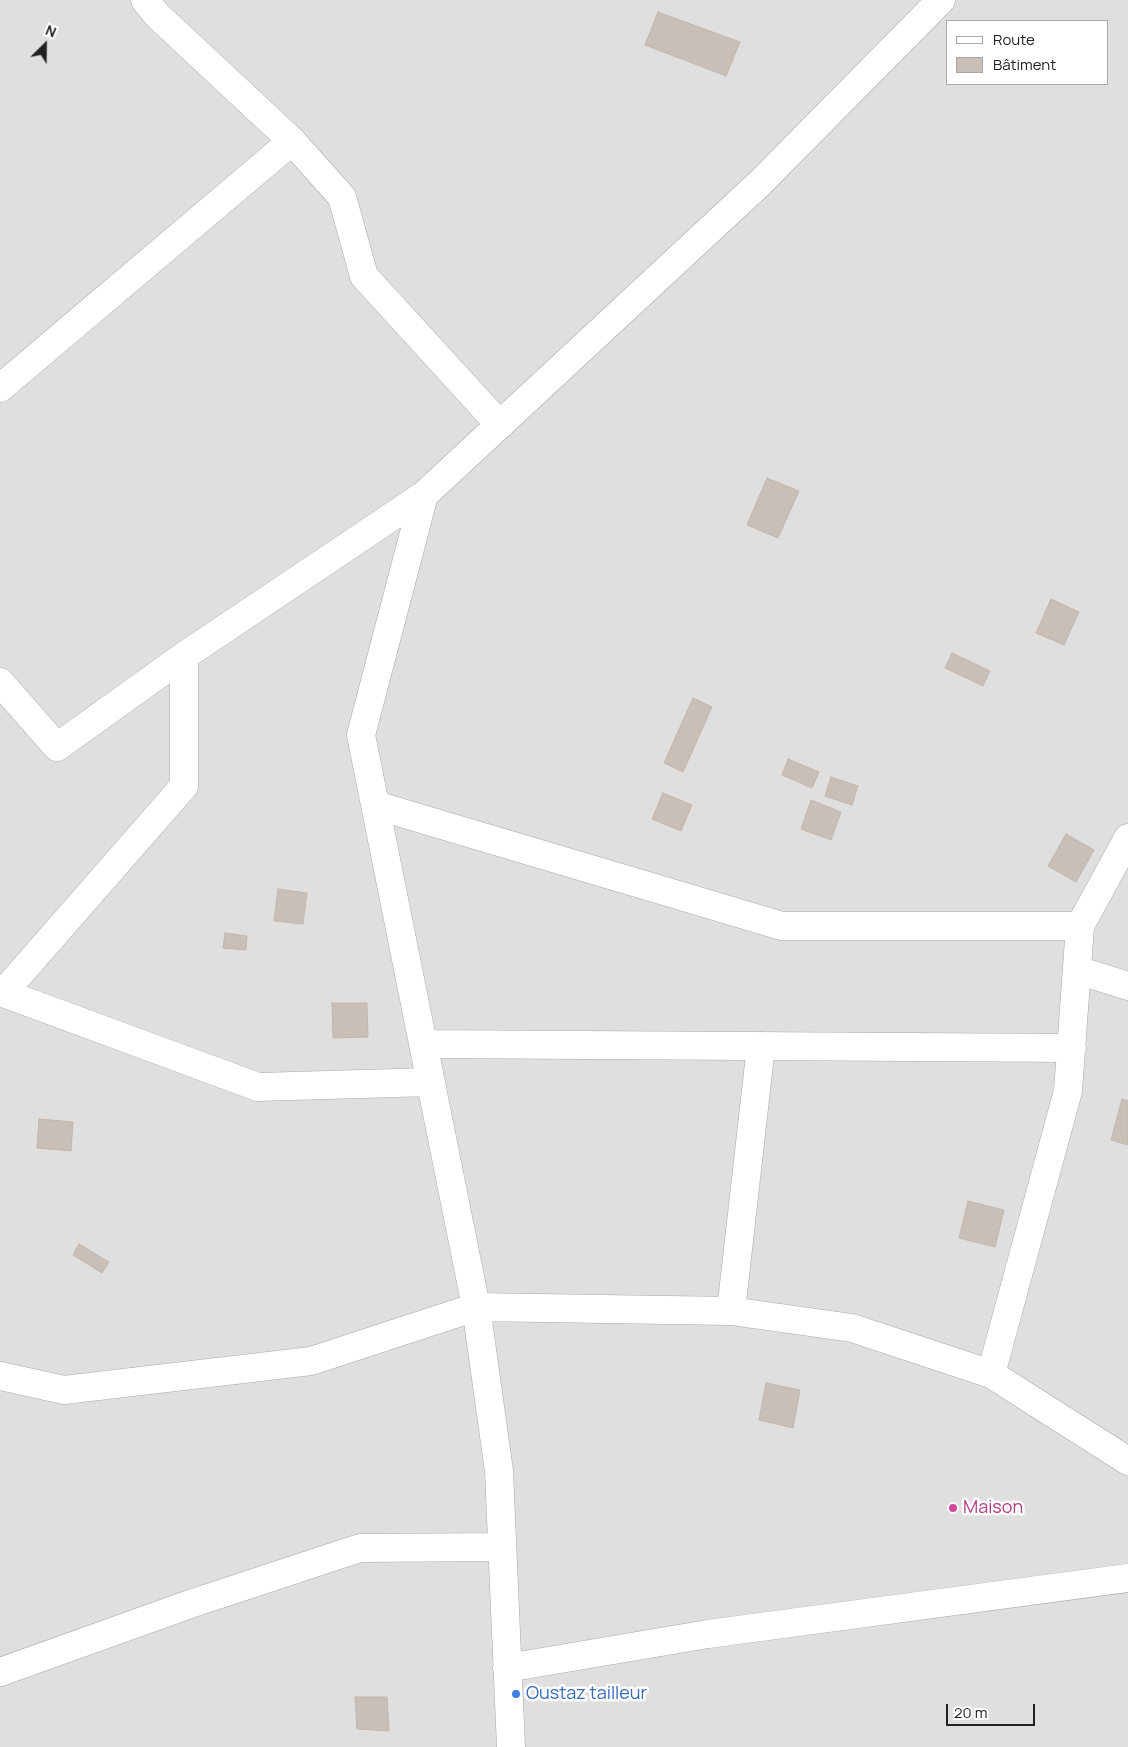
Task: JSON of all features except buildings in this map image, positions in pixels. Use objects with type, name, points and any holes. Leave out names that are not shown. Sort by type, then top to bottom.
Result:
[{"type":"street","points":[[145,0],[157,15],[292,141],[342,197],[364,276],[500,425]]},
{"type":"street","points":[[0,682],[57,747],[184,656],[424,495],[760,183],[941,0]]},
{"type":"street","points":[[0,388],[292,141]]},
{"type":"street","points":[[424,495],[361,735],[476,1307],[499,1471],[511,1747]]},
{"type":"street","points":[[184,656],[184,786],[2,992],[258,1087],[431,1082]]},
{"type":"street","points":[[375,805],[782,926],[1080,926]]},
{"type":"street","points":[[991,1374],[1068,1091],[1080,926],[1128,838]]},
{"type":"street","points":[[1077,970],[1128,986]]},
{"type":"street","points":[[424,1044],[1072,1048]]},
{"type":"street","points":[[731,1311],[761,1046]]},
{"type":"street","points":[[0,1376],[64,1390],[310,1361],[476,1307],[731,1311],[852,1328],[991,1374],[1128,1461]]},
{"type":"street","points":[[0,1672],[193,1603],[360,1548],[502,1547]]},
{"type":"street","points":[[508,1668],[708,1634],[1128,1578]]},
{"type":"shaded area","points":[[0,0],[1128,0],[1128,1747],[0,1747]]},
{"type":"place","name":"Maison","points":[[953,1508]]},
{"type":"place","name":"Oustaz tailleur","points":[[516,1694]]}]
